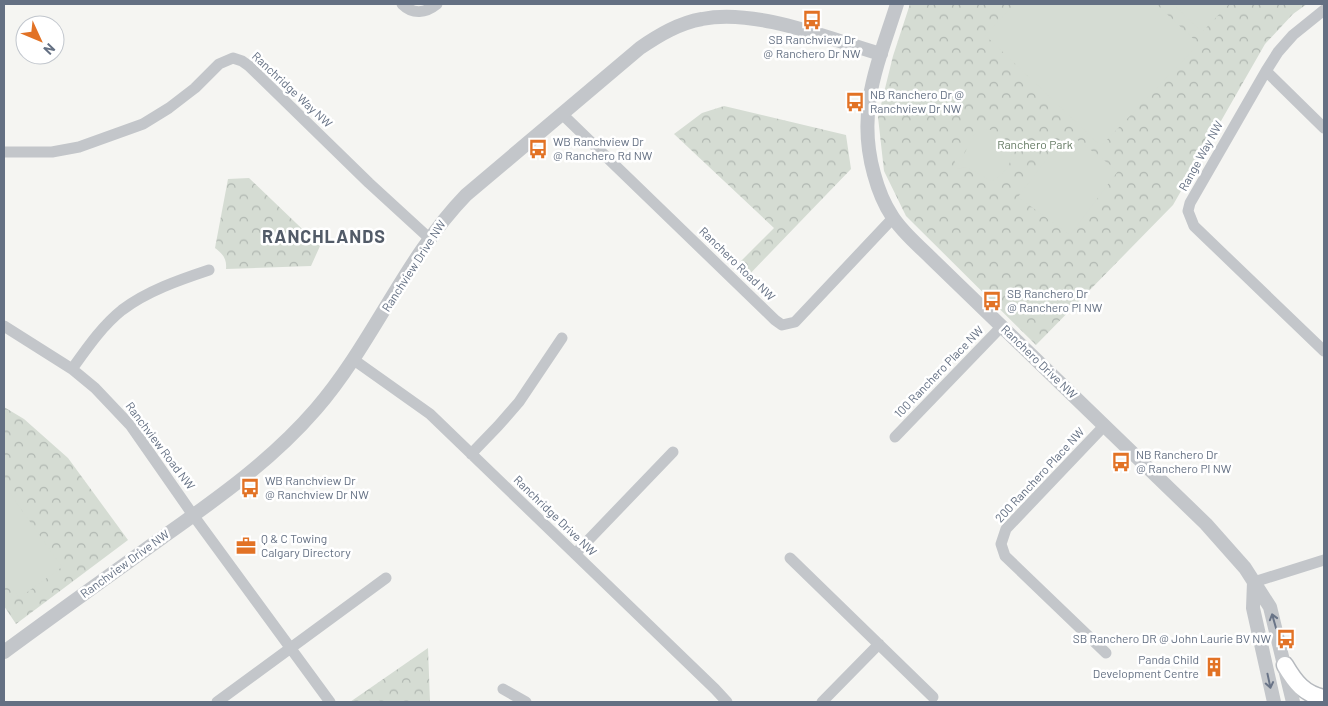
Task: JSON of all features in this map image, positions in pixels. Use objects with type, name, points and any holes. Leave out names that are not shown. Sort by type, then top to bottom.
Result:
[{"type":"main road","points":[[1285,665],[1302,688],[1314,696],[1324,698]]},
{"type":"street","points":[[402,4],[411,10],[419,12],[425,11],[437,4]]},
{"type":"street","name":"Ranchero Drive NW","points":[[897,4],[872,86],[867,117],[870,158],[877,185],[893,218],[931,258],[1213,530],[1236,556],[1270,607],[1293,702]]},
{"type":"street","name":"Range Way NW","points":[[1324,10],[1293,35],[1278,52],[1190,203],[1188,210],[1194,226],[1324,350]]},
{"type":"street","name":"Ranchview Drive NW","points":[[4,652],[243,479],[288,440],[317,408],[354,360],[429,238],[447,214],[466,195],[640,48],[660,34],[701,19],[715,17],[755,19],[881,54]]},
{"type":"street","name":"Ranchridge Way NW","points":[[4,152],[52,152],[79,147],[136,127],[169,108],[195,88],[219,64],[226,59],[233,58],[249,66],[429,238]]},
{"type":"street","points":[[1266,71],[1324,128]]},
{"type":"street","name":"Ranchero Road NW","points":[[562,114],[782,325],[795,322],[893,218]]},
{"type":"street","points":[[72,369],[106,324],[122,310],[147,294],[209,270]]},
{"type":"street","name":"Ranchview Road NW","points":[[4,326],[72,369],[96,388],[131,426],[193,515]]},
{"type":"street","name":"100 Ranchero Place NW","points":[[895,436],[1002,326]]},
{"type":"street","points":[[471,454],[519,402],[562,338]]},
{"type":"street","name":"Ranchridge Drive NW","points":[[354,360],[430,414],[716,689],[727,702]]},
{"type":"street","name":"200 Ranchero Place NW","points":[[1105,425],[1006,529],[1001,544],[1005,556],[1106,653]]},
{"type":"street","points":[[575,554],[673,452]]},
{"type":"street","points":[[193,515],[330,702]]},
{"type":"street","points":[[790,558],[933,697]]},
{"type":"street","points":[[1274,702],[1254,608],[1254,582],[1324,560]]},
{"type":"street","points":[[217,702],[386,578]]},
{"type":"street","points":[[822,702],[879,644]]},
{"type":"street","points":[[503,689],[526,702]]},
{"type":"green space","name":"Ranchero Park","points":[[910,4],[1307,4],[1293,14],[1265,44],[1173,205],[1036,345],[906,216],[884,171],[878,117],[893,56]]},
{"type":"green space","points":[[1015,4],[1156,4],[1199,44],[1101,146],[985,35]]},
{"type":"green space","points":[[1173,4],[1229,4],[1202,32]]},
{"type":"green space","points":[[724,106],[846,135],[851,169],[745,279],[734,268],[774,228],[674,134],[702,113]]},
{"type":"green space","points":[[987,129],[994,131],[1004,138],[1011,149],[1010,161],[1005,170],[992,181],[966,167],[957,169],[954,159],[963,156],[977,130]]},
{"type":"green space","points":[[1067,132],[1118,171],[1070,235],[1018,197]]},
{"type":"green space","points":[[249,178],[320,246],[311,266],[226,269],[224,257],[215,248],[228,179]]},
{"type":"green space","points":[[4,407],[24,419],[68,458],[128,540],[16,624],[4,606]]},
{"type":"green space","points":[[4,485],[62,567],[19,598],[4,576]]},
{"type":"green space","points":[[428,648],[430,702],[350,702]]},
{"type":"place","name":"SB Ranchview Dr @ Ranchero Dr NW","points":[[812,20]]},
{"type":"place","name":"NB Ranchero Dr @ Ranchview Dr NW","points":[[855,102]]},
{"type":"place","name":"WB Ranchview Dr @ Ranchero Rd NW","points":[[538,149]]},
{"type":"place","name":"SB Ranchero Dr @ Ranchero Pl NW","points":[[992,301]]},
{"type":"place","name":"NB Ranchero Dr @ Ranchero Pl NW","points":[[1121,462]]},
{"type":"place","name":"WB Ranchview Dr @ Ranchview Dr NW","points":[[250,488]]},
{"type":"place","name":"Q & C Towing Calgary Directory","points":[[246,546]]},
{"type":"place","name":"SB Ranchero DR @ John Laurie BV NW","points":[[1286,639]]},
{"type":"place","name":"Panda Child Development Centre","points":[[1214,667]]},
{"type":"district","name":"RANCHLANDS","points":[[324,237]]}]
